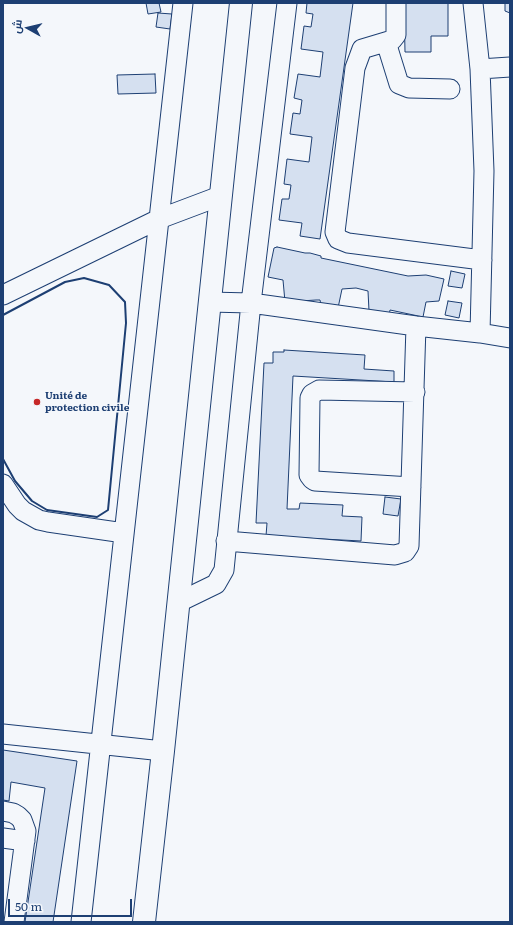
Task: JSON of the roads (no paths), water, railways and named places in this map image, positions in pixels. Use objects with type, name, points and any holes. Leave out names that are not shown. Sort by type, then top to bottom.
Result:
[{"type":"main road","points":[[144,922],[179,602],[241,3]]},
{"type":"street","points":[[81,922],[184,3]]},
{"type":"street","points":[[179,602],[216,584],[224,570],[251,303],[287,3]]},
{"type":"street","points":[[396,3],[396,35],[392,40],[362,49],[355,68],[335,232],[338,239],[348,244],[482,260]]},
{"type":"street","points":[[473,3],[480,70],[484,171],[480,333]]},
{"type":"street","points":[[386,42],[399,84],[408,88],[450,89]]},
{"type":"street","points":[[480,70],[510,67]]},
{"type":"street","points":[[3,295],[159,219],[220,196]]},
{"type":"street","points":[[209,302],[251,303],[510,338]]},
{"type":"street","points":[[226,541],[395,555],[405,552],[409,546],[416,326]]},
{"type":"street","points":[[411,487],[315,481],[312,479],[309,475],[310,398],[312,394],[319,390],[415,392]]},
{"type":"street","points":[[3,484],[17,505],[23,511],[39,520],[124,533]]},
{"type":"street","points":[[3,734],[163,751]]},
{"type":"street","points":[[3,811],[14,813],[22,820],[26,831],[14,922]]},
{"type":"street","points":[[3,838],[25,841]]},
{"type":"place","name":"Unité de protection civile","points":[[37,402]]}]
